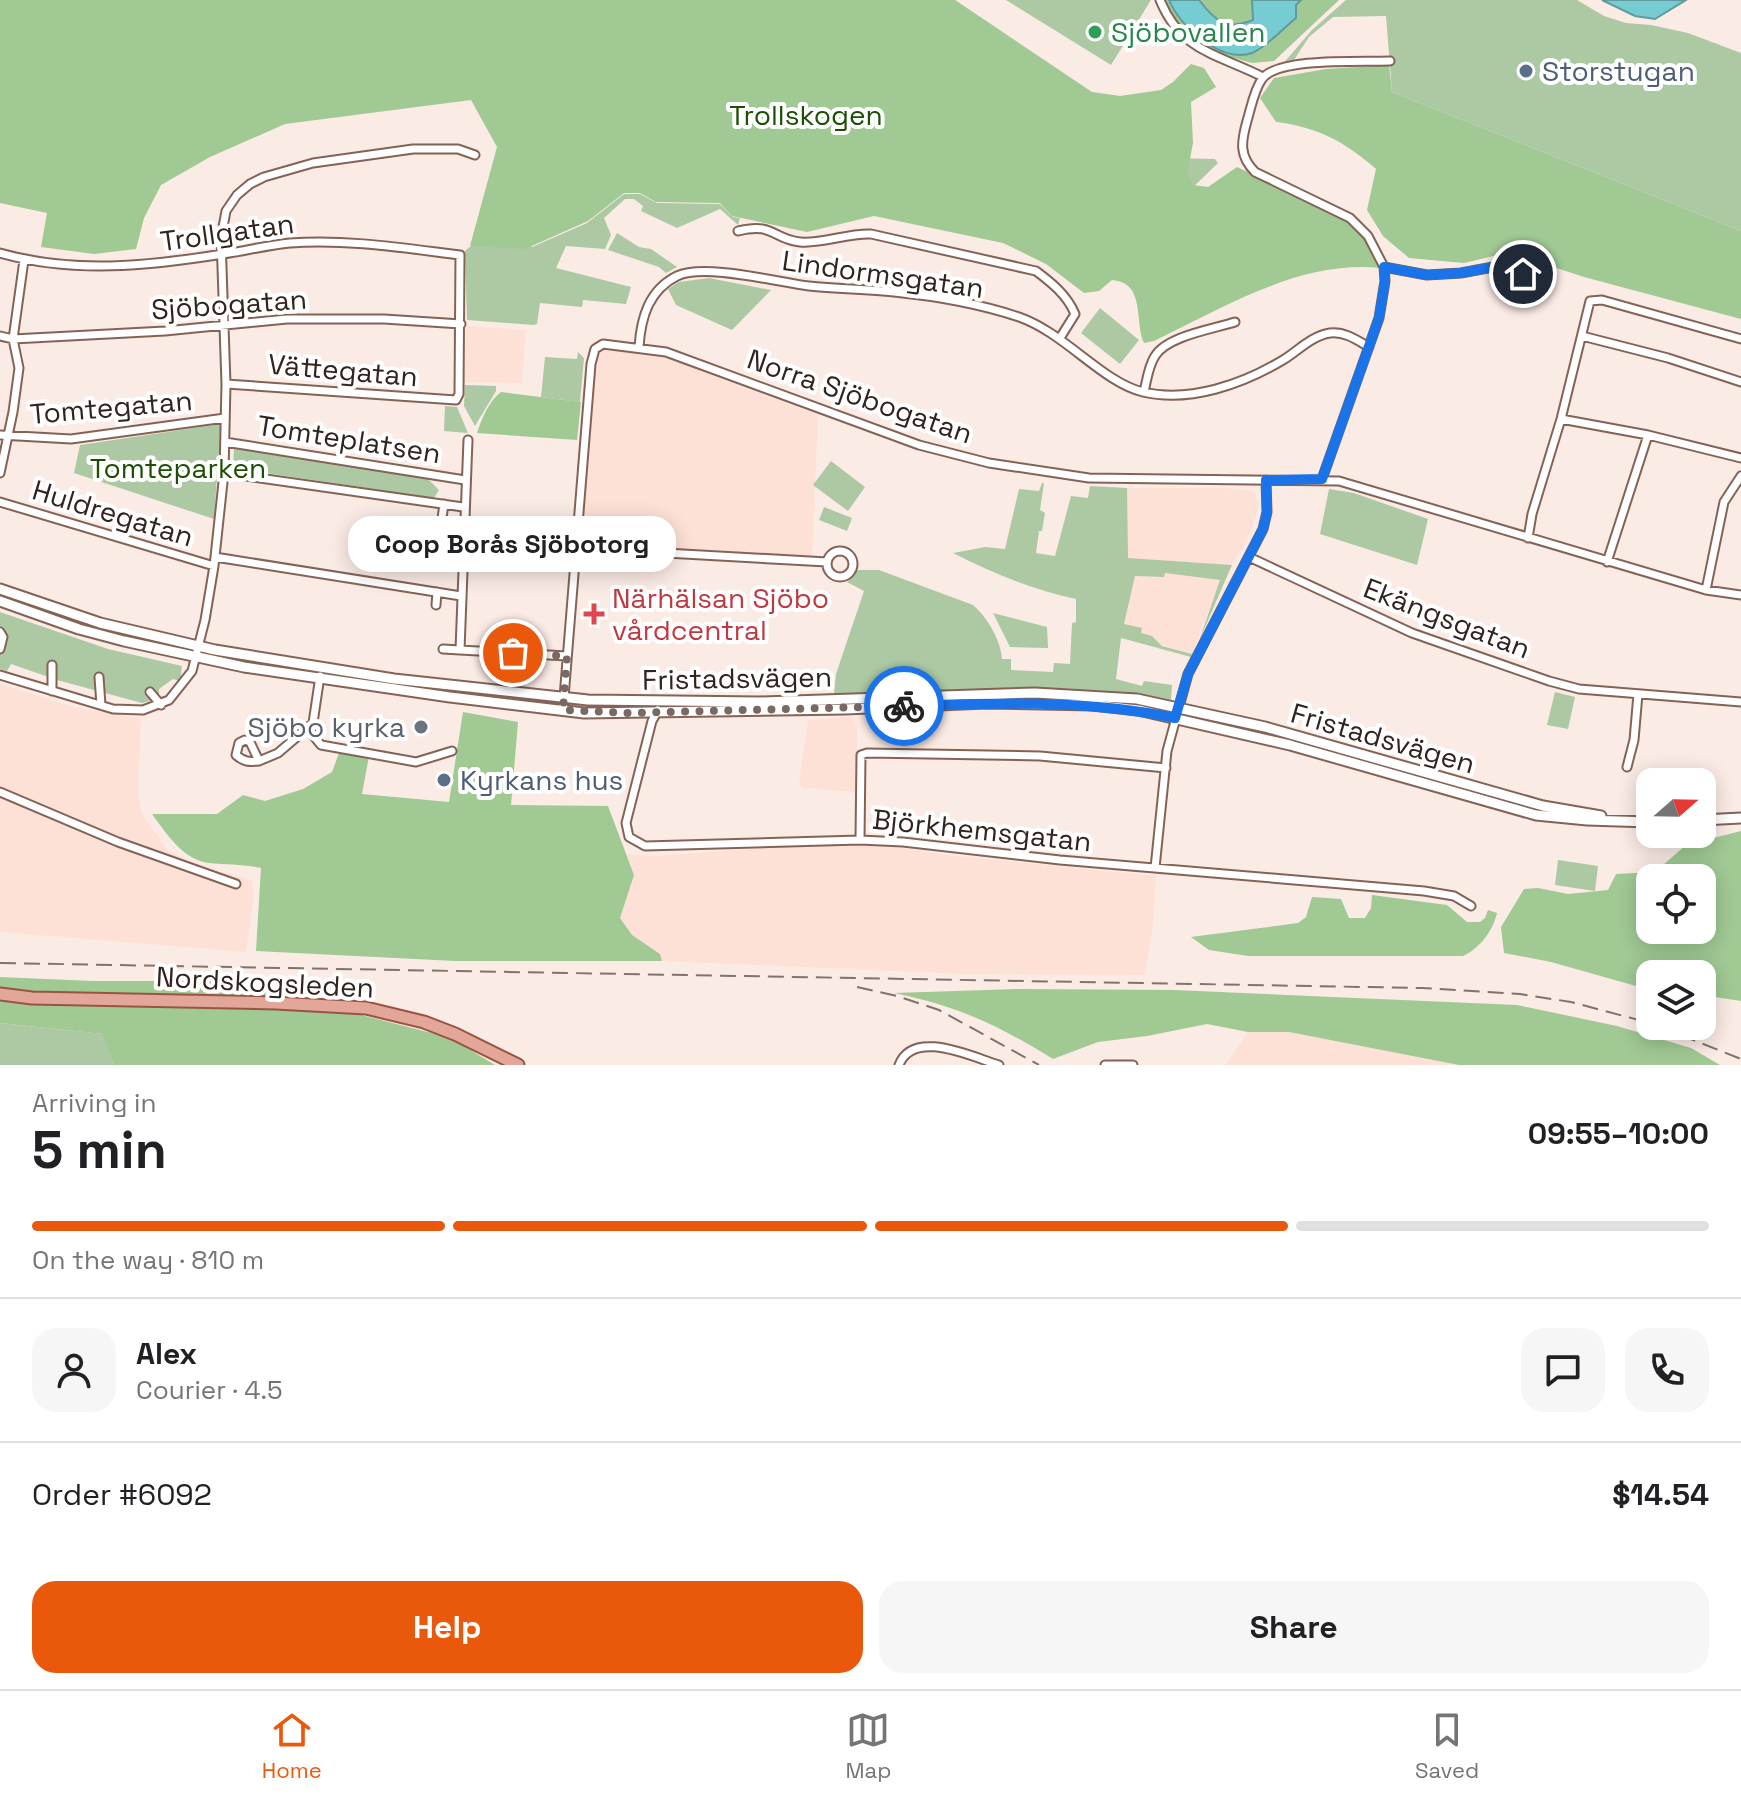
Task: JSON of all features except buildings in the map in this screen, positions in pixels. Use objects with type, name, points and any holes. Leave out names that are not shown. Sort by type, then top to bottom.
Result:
[{"type":"main road","name":"Nordskogsleden","points":[[0,994],[366,1008],[424,1022],[518,1065]]},
{"type":"street","points":[[1160,0],[1180,35],[1201,50],[1263,77]]},
{"type":"street","points":[[1322,479],[1379,318],[1384,267],[1368,236],[1350,218],[1265,179],[1246,163],[1242,143],[1263,77],[1272,71],[1317,62],[1390,61]]},
{"type":"street","points":[[0,675],[101,705],[143,710],[161,705],[185,683],[197,651],[215,561],[225,442],[221,227],[226,211],[237,195],[264,177],[313,163],[413,149],[458,149],[475,155]]},
{"type":"street","points":[[738,231],[765,228],[799,242],[855,233],[871,234],[1036,271],[1071,303],[1075,314],[1060,338]]},
{"type":"street","name":"Trollgatan","points":[[0,253],[24,260],[90,267],[149,265],[289,243],[369,243],[460,255],[461,324]]},
{"type":"street","points":[[0,473],[4,436],[19,368],[13,339],[24,260]]},
{"type":"street","points":[[1384,267],[1427,275],[1493,267],[1523,274]]},
{"type":"street","name":"Lindormsgatan","points":[[639,347],[646,309],[659,287],[680,275],[702,270],[812,286],[897,292],[959,302],[1021,318],[1060,338],[1122,384],[1144,392],[1176,395],[1212,390],[1264,370],[1308,342],[1329,333],[1348,335],[1369,347]]},
{"type":"street","points":[[1528,538],[1590,301],[1602,300],[1741,339]]},
{"type":"street","name":"Sjöbogatan","points":[[0,336],[13,339],[287,319],[384,319],[461,324]]},
{"type":"street","points":[[1144,392],[1151,362],[1162,347],[1172,341],[1235,322]]},
{"type":"street","name":"Vättegatan","points":[[226,384],[456,400],[459,394],[461,324]]},
{"type":"street","points":[[1582,336],[1668,358],[1741,382]]},
{"type":"street","name":"Norra Sjöbogatan","points":[[576,548],[591,364],[595,349],[603,344],[666,352],[919,445],[989,463],[1089,478],[1178,481],[1322,479],[1354,485],[1706,590],[1741,595]]},
{"type":"street","name":"Tomtegatan","points":[[4,436],[71,439],[225,418]]},
{"type":"street","points":[[1561,419],[1648,435],[1741,458]]},
{"type":"street","points":[[1607,562],[1648,435]]},
{"type":"street","points":[[460,650],[463,507],[468,440]]},
{"type":"street","name":"Tomteplatsen","points":[[225,442],[465,480]]},
{"type":"street","name":"Tomteplatsen","points":[[224,473],[463,507]]},
{"type":"street","points":[[1706,590],[1724,502],[1741,476]]},
{"type":"street","points":[[1155,868],[1175,718],[1188,674],[1266,521],[1266,480]]},
{"type":"street","name":"Huldregatan","points":[[0,502],[215,561],[431,589],[461,596]]},
{"type":"street","points":[[442,518],[444,504]]},
{"type":"street","points":[[563,710],[576,548],[827,562]]},
{"type":"street","name":"Ekängsgatan","points":[[1249,557],[1367,614],[1442,644],[1579,689],[1741,702]]},
{"type":"street","name":"Fristadsvägen","points":[[0,589],[49,608],[197,651],[322,666],[394,679],[564,697],[664,702],[760,702],[1035,693],[1110,696],[1179,707],[1265,727],[1519,800],[1615,820]]},
{"type":"street","points":[[431,589],[436,605]]},
{"type":"street","name":"Fristadsvägen","points":[[0,601],[94,633],[197,651],[319,678],[584,713],[1002,703],[1092,705],[1138,710],[1290,745],[1536,815],[1636,821]]},
{"type":"street","points":[[0,632],[3,642],[0,649]]},
{"type":"street","points":[[443,649],[567,656]]},
{"type":"street","points":[[52,665],[52,691]]},
{"type":"street","points":[[259,761],[278,753],[313,723],[322,666]]},
{"type":"street","points":[[99,677],[101,705]]},
{"type":"street","points":[[150,692],[161,705]]},
{"type":"street","points":[[1627,767],[1634,740],[1638,694]]},
{"type":"street","name":"Björkhemsgatan","points":[[664,702],[652,721],[626,823],[629,837],[649,846],[860,840],[1424,891],[1454,896],[1471,906]]},
{"type":"street","points":[[307,728],[321,745],[416,762],[452,751]]},
{"type":"street","points":[[860,840],[861,755],[901,752],[1040,756],[1166,768]]},
{"type":"street","points":[[0,792],[118,842],[236,884]]},
{"type":"street","points":[[1716,819],[1741,818]]},
{"type":"street","points":[[899,1065],[907,1052],[924,1045],[999,1065]]},
{"type":"street","points":[[1105,1065],[1133,1065]]},
{"type":"shaded area","points":[[466,326],[526,330],[522,383],[464,382]]},
{"type":"shaded area","points":[[604,348],[666,355],[715,377],[818,415],[812,560],[579,547],[595,358]]},
{"type":"shaded area","points":[[1127,488],[1254,491],[1259,504],[1252,529],[1232,565],[1127,558]]},
{"type":"shaded area","points":[[1165,573],[1221,580],[1192,654],[1162,645],[1124,624],[1135,576],[1164,577]]},
{"type":"shaded area","points":[[0,684],[74,707],[141,718],[138,792],[142,814],[169,852],[206,868],[252,880],[254,897],[246,952],[0,932]]},
{"type":"shaded area","points":[[852,717],[857,725],[857,792],[803,788],[799,783],[808,720]]},
{"type":"shaded area","points":[[867,843],[955,856],[1156,876],[1152,934],[1144,975],[962,974],[662,961],[660,954],[632,935],[620,918],[634,875],[627,854],[655,856]]},
{"type":"shaded area","points":[[1248,1032],[1289,1032],[1459,1065],[1226,1065]]},
{"type":"green space","name":"Trollskogen","points":[[0,0],[955,0],[1092,92],[1120,96],[1161,90],[1191,64],[1204,68],[1216,87],[1191,102],[1193,143],[1187,174],[1193,185],[1208,187],[1237,167],[1354,223],[1365,237],[1380,268],[1350,267],[1292,279],[1235,301],[1144,343],[1134,295],[1123,283],[1112,280],[1099,291],[1084,293],[1046,264],[1003,243],[874,216],[807,232],[732,216],[720,203],[656,202],[640,193],[624,193],[588,221],[525,249],[470,246],[497,147],[471,100],[285,124],[210,157],[161,185],[144,218],[136,249],[94,254],[41,247],[47,213],[0,203]]},
{"type":"green space","name":"Sjöbovallen","points":[[1006,0],[1151,0],[1111,65]]},
{"type":"green space","points":[[1164,0],[1169,0],[1173,10],[1254,53],[1296,18],[1296,5],[1301,0],[1339,0],[1274,61],[1252,63],[1212,52],[1202,46],[1182,31]]},
{"type":"green space","points":[[1199,0],[1252,0],[1253,20],[1236,25],[1222,22]]},
{"type":"green space","points":[[1346,0],[1577,0],[1604,16],[1626,23],[1688,33],[1741,53],[1741,231],[1392,92],[1386,16],[1333,17],[1309,37],[1292,63],[1281,66],[1312,30]]},
{"type":"green space","points":[[1389,65],[1392,92],[1741,231],[1741,319],[1502,254],[1464,263],[1409,258],[1383,236],[1367,210],[1376,169],[1330,137],[1276,122],[1260,98],[1274,78],[1326,69]]},
{"type":"green space","points":[[1170,158],[1215,159],[1218,163],[1187,193]]},
{"type":"green space","points":[[624,194],[640,194],[657,203],[720,204],[733,217],[740,218],[738,225],[720,209],[677,228],[641,211],[643,206],[634,199],[625,199],[604,218],[611,235],[605,249],[566,246],[556,268],[631,287],[626,304],[583,300],[582,307],[540,303],[537,324],[534,325],[467,320],[465,251],[472,245],[488,236],[506,234],[532,247],[587,223]]},
{"type":"green space","points":[[617,233],[639,247],[651,249],[677,267],[666,273],[659,267],[608,250]]},
{"type":"green space","points":[[709,278],[771,290],[732,330],[676,305],[668,289],[679,282]]},
{"type":"green space","points":[[1100,308],[1139,340],[1120,364],[1081,333]]},
{"type":"green space","points":[[578,352],[584,358],[580,402],[541,397],[545,357],[577,359]]},
{"type":"green space","points":[[465,385],[496,386],[475,426],[464,406]]},
{"type":"green space","points":[[501,392],[581,402],[577,440],[477,433],[489,405]]},
{"type":"green space","points":[[445,406],[457,407],[468,433],[444,431]]},
{"type":"green space","name":"Tomteparken","points":[[221,424],[214,519],[74,473],[80,445]]},
{"type":"green space","points":[[234,448],[428,479],[439,490],[434,498],[233,468]]},
{"type":"green space","points":[[831,461],[865,487],[848,511],[813,485]]},
{"type":"green space","points":[[1042,483],[1040,510],[1045,513],[1036,553],[1055,556],[1071,496],[1088,498],[1090,486],[1127,488],[1128,558],[1232,565],[1199,641],[1220,580],[1165,573],[1164,577],[1135,576],[1124,624],[1142,628],[1141,633],[1152,636],[1162,646],[1192,654],[1191,657],[1121,638],[1116,679],[1142,686],[1144,681],[1172,685],[1171,700],[1037,688],[834,694],[836,674],[864,591],[847,582],[858,570],[879,570],[973,605],[992,629],[1002,659],[1011,659],[1011,670],[1053,672],[1054,663],[1070,664],[1076,599],[1013,580],[953,553],[985,547],[1005,549],[1019,489],[1039,491]]},
{"type":"green space","points":[[1329,489],[1354,493],[1428,519],[1417,565],[1320,534]]},
{"type":"green space","points":[[824,507],[852,518],[847,531],[819,520]]},
{"type":"green space","points":[[0,612],[108,649],[182,666],[180,681],[173,679],[159,689],[159,698],[142,703],[11,664],[7,671],[0,669]]},
{"type":"green space","points":[[993,613],[1047,627],[1048,648],[1010,647]]},
{"type":"green space","points":[[1555,692],[1575,697],[1568,729],[1547,725]]},
{"type":"green space","points":[[463,712],[518,722],[511,805],[608,806],[634,875],[620,918],[632,935],[660,954],[662,961],[455,961],[256,951],[261,868],[209,863],[191,857],[152,814],[217,814],[243,795],[265,801],[303,789],[332,772],[339,753],[369,756],[362,794],[449,802]]},
{"type":"green space","points":[[1741,831],[1741,1001],[1716,997],[1716,960],[1636,960],[1636,986],[1551,962],[1504,953],[1501,927],[1524,889],[1538,888],[1568,894],[1608,890],[1616,874],[1636,873],[1636,944],[1716,944],[1716,864],[1664,864],[1683,848],[1716,848],[1716,837]]},
{"type":"green space","points":[[1558,860],[1598,866],[1595,891],[1555,885]]},
{"type":"green space","points":[[1372,895],[1447,905],[1467,922],[1480,922],[1488,910],[1497,913],[1484,939],[1463,956],[1248,956],[1209,950],[1191,937],[1298,923],[1306,917],[1312,897],[1341,899],[1349,918],[1365,918],[1371,908]]},
{"type":"green space","points":[[0,977],[229,981],[451,1038],[495,1065],[114,1065],[103,1034],[0,1023]]},
{"type":"green space","points":[[1017,989],[1174,990],[1517,1005],[1617,1026],[1636,1032],[1636,1040],[1664,1040],[1691,1048],[1720,1065],[1459,1065],[1289,1032],[1248,1032],[1207,1024],[1098,1042],[1053,1059],[977,1018],[894,993]]},
{"type":"green space","points":[[0,1023],[104,1034],[114,1065],[0,1065]]},
{"type":"water","points":[[1169,0],[1199,0],[1210,14],[1222,22],[1235,24],[1253,20],[1252,0],[1301,0],[1296,5],[1296,18],[1257,50],[1240,55],[1215,48],[1203,40],[1182,21]]},
{"type":"water","points":[[1602,0],[1686,0],[1655,19],[1635,16]]},
{"type":"railway","points":[[0,963],[1422,988],[1520,994],[1571,1002],[1636,1019]]},
{"type":"railway","points":[[857,987],[939,1010],[1039,1065]]},
{"type":"railway","points":[[1693,1040],[1741,1059]]},
{"type":"way so far","points":[[513,653],[567,656],[563,710],[584,713],[904,706]]},
{"type":"place","name":"Sjöbovallen","points":[[1095,32]]},
{"type":"place","name":"Storstugan","points":[[1526,71]]},
{"type":"place","name":"Närhälsan Sjöbo vårdcentral","points":[[594,614]]},
{"type":"place","name":"Coop Borås Sjöbotorg","points":[[513,653]]},
{"type":"place","name":"Sjöbo kyrka","points":[[421,727]]},
{"type":"place","name":"Kyrkans hus","points":[[444,780]]},
{"type":"route","points":[[904,706],[1048,703],[1138,710],[1175,718],[1188,674],[1263,529],[1267,512],[1266,480],[1322,479],[1379,318],[1384,267],[1427,275],[1449,275],[1493,267],[1523,274]]}]
